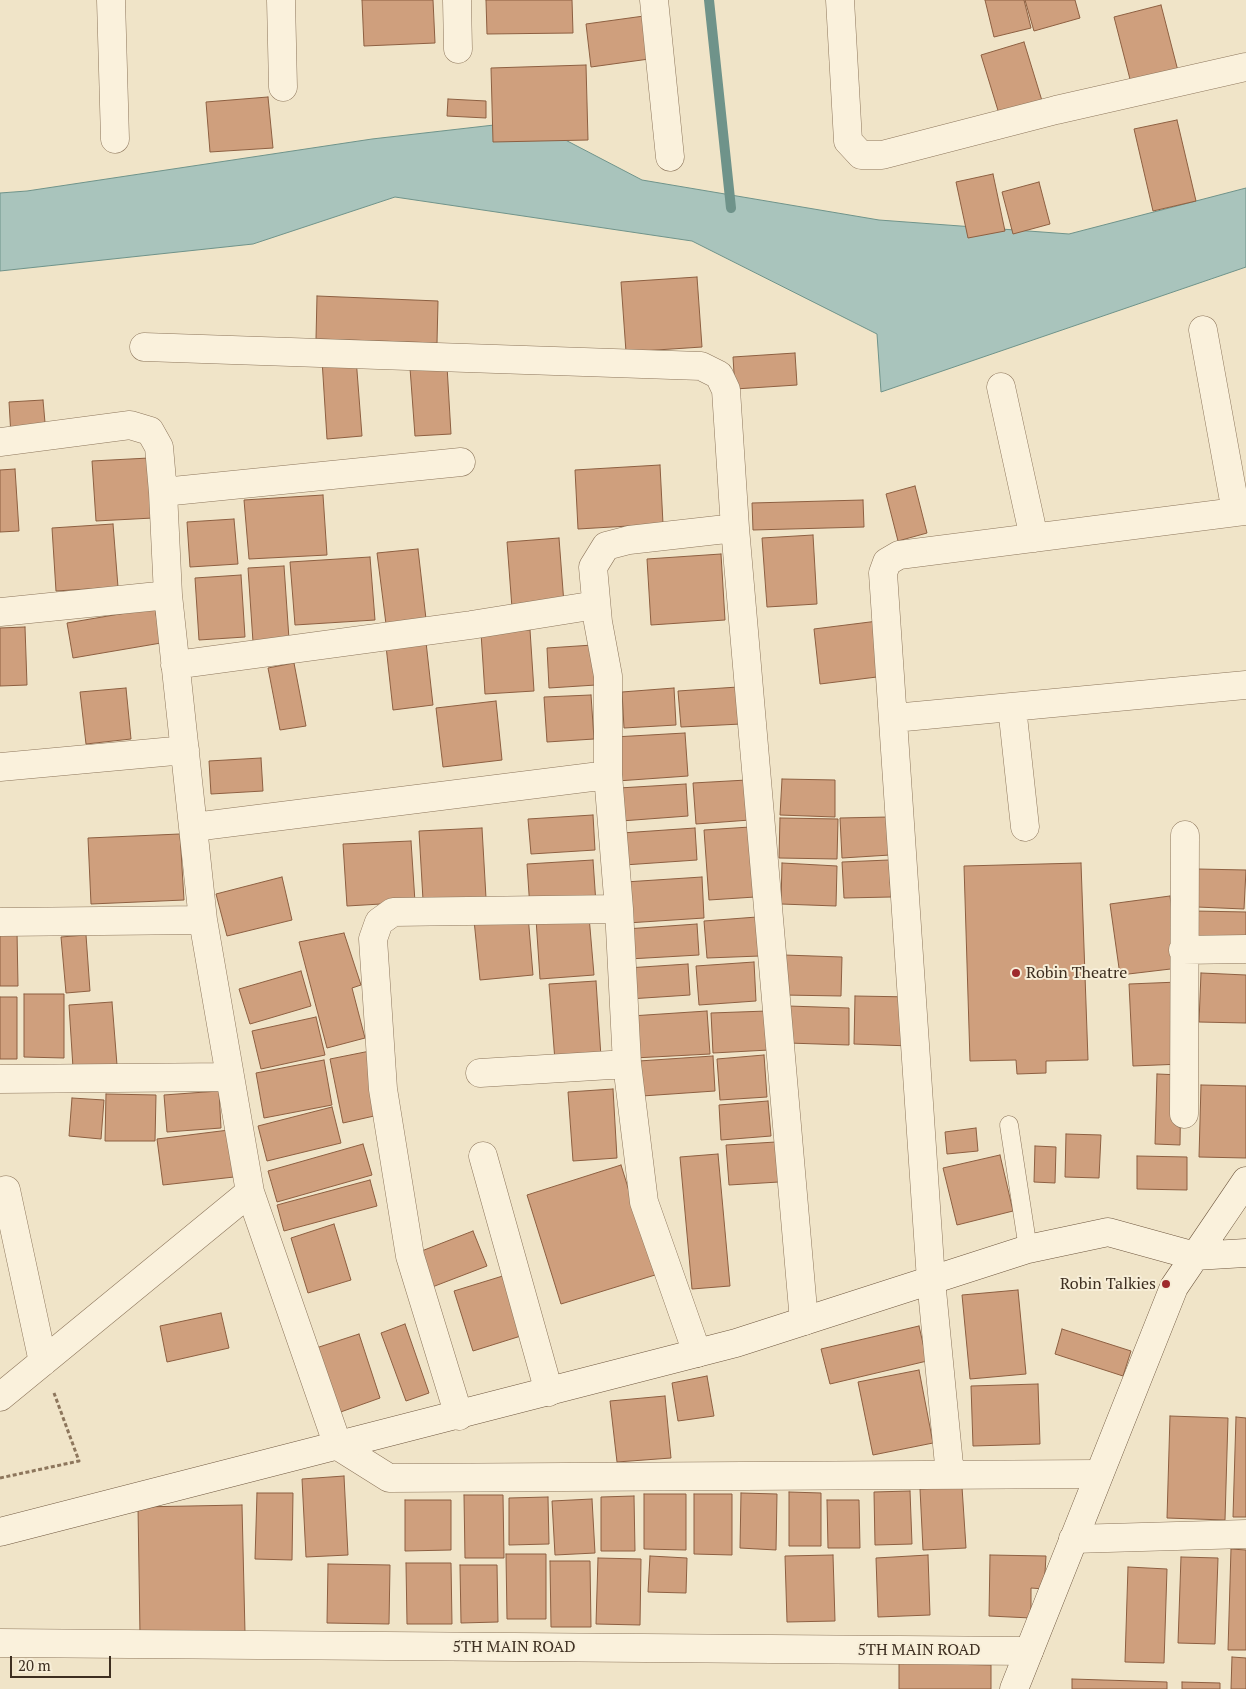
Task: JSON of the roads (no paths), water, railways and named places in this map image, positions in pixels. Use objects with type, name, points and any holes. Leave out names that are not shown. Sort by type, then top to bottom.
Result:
[{"type":"street","points":[[111,0],[115,139]]},
{"type":"street","points":[[281,0],[283,87]]},
{"type":"street","points":[[457,0],[458,49]]},
{"type":"street","points":[[654,0],[670,157]]},
{"type":"street","points":[[840,0],[848,141],[861,155],[882,155],[1056,110],[1246,67]]},
{"type":"street","points":[[950,1475],[931,1280],[883,572],[887,562],[899,555],[1241,511],[1204,330]]},
{"type":"street","points":[[144,347],[702,366],[719,375],[726,390],[735,528],[804,1321]]},
{"type":"street","points":[[1001,388],[1034,538]]},
{"type":"street","points":[[0,442],[130,425],[150,431],[159,447],[168,594],[203,920],[250,1192],[338,1446],[389,1478],[1099,1474]]},
{"type":"street","points":[[163,492],[461,462]]},
{"type":"street","points":[[697,1353],[644,1202],[626,1064],[619,909],[608,776],[608,676],[596,605],[593,567],[606,546],[629,540],[735,528]]},
{"type":"street","points":[[0,612],[168,594]]},
{"type":"street","points":[[175,665],[471,625],[596,605]]},
{"type":"street","points":[[894,718],[1246,685]]},
{"type":"street","points":[[1012,707],[1025,827]]},
{"type":"street","points":[[0,767],[185,750]]},
{"type":"street","points":[[194,826],[608,776]]},
{"type":"street","points":[[1184,1114],[1183,950],[1185,835]]},
{"type":"street","points":[[459,1416],[410,1256],[383,1089],[373,939],[379,922],[393,912],[619,909]]},
{"type":"street","points":[[0,922],[203,920]]},
{"type":"street","points":[[1183,950],[1246,949]]},
{"type":"street","points":[[480,1074],[626,1064]]},
{"type":"street","points":[[0,1079],[230,1077]]},
{"type":"street","points":[[484,1156],[549,1392]]},
{"type":"street","points":[[1014,1689],[1174,1287],[1246,1181]]},
{"type":"street","points":[[6,1190],[43,1362]]},
{"type":"street","points":[[0,1397],[250,1192]]},
{"type":"street","points":[[1216,1225],[1246,1208]]},
{"type":"street","points":[[0,1532],[459,1416],[736,1343],[1028,1249],[1108,1232],[1194,1256],[1246,1253]]},
{"type":"street","points":[[1074,1539],[1246,1534]]},
{"type":"street","name":"5TH MAIN ROAD","points":[[0,1643],[1029,1651]]},
{"type":"lane","points":[[1009,1124],[1028,1249]]},
{"type":"water","points":[[529,121],[642,180],[879,220],[1069,234],[1246,188],[1246,267],[881,392],[877,334],[692,241],[395,197],[253,244],[0,271],[0,193],[27,191],[372,139]]},
{"type":"waterway","points":[[709,0],[731,208]]},
{"type":"place","name":"Robin Theatre","points":[[1016,973]]},
{"type":"place","name":"Robin Talkies","points":[[1166,1284]]}]
